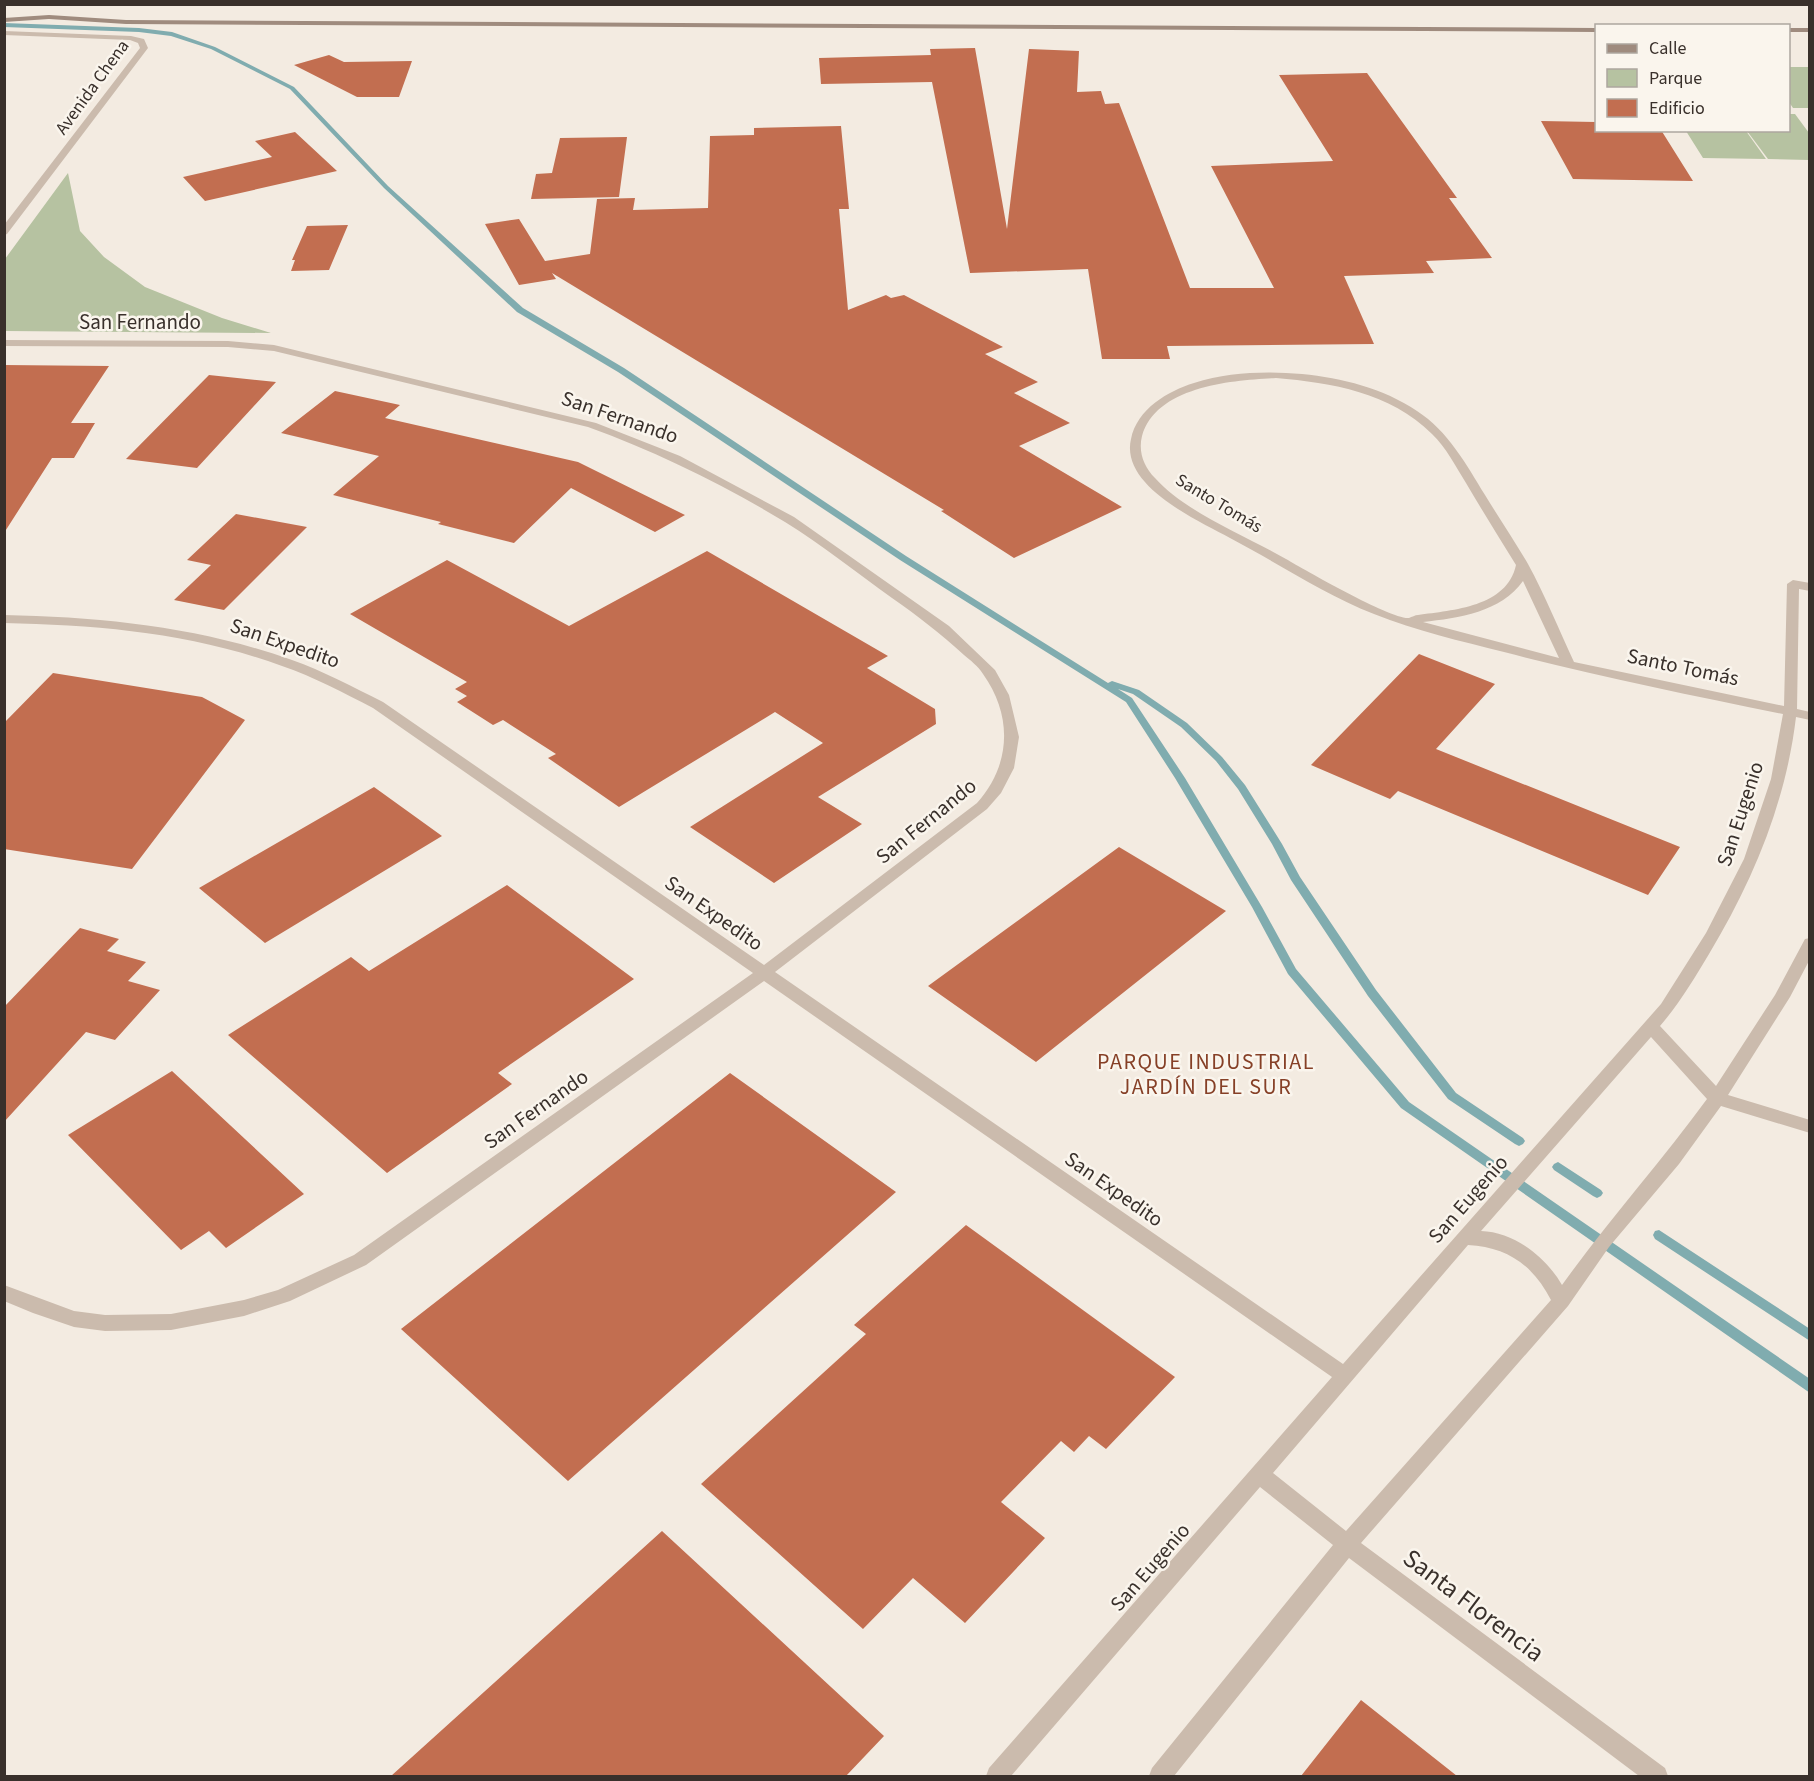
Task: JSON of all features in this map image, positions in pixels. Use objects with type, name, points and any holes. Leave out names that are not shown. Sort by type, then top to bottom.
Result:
[{"type":"street","points":[[7,20],[49,17],[160,22],[1595,30]]},
{"type":"street","points":[[1790,30],[1809,30]]},
{"type":"street","name":"Avenida Chena","points":[[4,33],[130,38],[141,41],[144,48],[4,232]]},
{"type":"street","name":"San Fernando","points":[[4,343],[228,344],[274,348],[576,421],[642,443],[676,458],[790,520],[944,629],[988,670],[1002,695],[1012,737],[1007,768],[1001,781],[982,806],[764,973],[360,1260],[283,1296],[206,1316],[171,1322],[127,1324],[74,1319],[40,1308],[4,1292]]},
{"type":"street","name":"Santo Tomás","points":[[1569,665],[1522,565],[1460,464],[1437,432],[1412,412],[1373,392],[1330,380],[1301,376],[1233,377],[1178,393],[1158,406],[1137,433],[1135,446],[1141,468],[1177,502],[1328,588],[1403,620],[1569,665],[1809,716]]},
{"type":"street","name":"Santo Tomás","points":[[1403,620],[1445,616],[1465,612],[1484,604],[1507,591],[1518,580],[1522,565]]},
{"type":"street","name":"San Eugenio","points":[[997,1776],[1464,1238],[1652,1028],[1686,980],[1723,921],[1754,855],[1778,782],[1792,694],[1801,585]]},
{"type":"street","name":"San Expedito","points":[[4,619],[81,620],[164,630],[262,652],[348,688],[378,705],[458,759],[1346,1376]]},
{"type":"street","points":[[1160,1776],[1347,1544],[1561,1301],[1603,1242],[1673,1159],[1718,1098],[1782,997],[1809,943]]},
{"type":"street","points":[[1652,1028],[1718,1098],[1809,1127]]},
{"type":"street","points":[[1464,1238],[1493,1239],[1526,1256],[1548,1277],[1561,1301]]},
{"type":"street","name":"Santa Florencia","points":[[1260,1475],[1347,1544],[1657,1776]]},
{"type":"green space","points":[[1790,67],[1809,67],[1809,108],[1793,108],[1790,104]]},
{"type":"green space","points":[[1790,114],[1795,114],[1809,133],[1809,160],[1768,159],[1748,132],[1790,132]]},
{"type":"green space","points":[[1687,132],[1747,132],[1766,159],[1703,158]]},
{"type":"green space","points":[[68,173],[80,231],[104,257],[145,287],[222,318],[271,333],[5,331],[5,259]]},
{"type":"building","points":[[975,48],[1007,229],[1029,49],[1079,51],[1077,92],[1101,91],[1105,104],[1119,103],[1190,288],[1274,288],[1211,166],[1333,161],[1279,75],[1367,73],[1457,198],[1449,198],[1492,258],[1426,261],[1434,273],[1344,276],[1374,344],[1167,346],[1170,359],[1102,359],[1088,269],[970,273],[932,82],[821,84],[819,58],[931,55],[930,49]]},
{"type":"building","points":[[329,55],[344,62],[412,61],[399,97],[357,97],[294,65]]},
{"type":"building","points":[[1541,121],[1595,122],[1595,132],[1662,132],[1693,181],[1573,179]]},
{"type":"building","points":[[841,126],[849,209],[839,209],[848,310],[886,295],[891,298],[904,295],[1003,347],[985,354],[1038,382],[1014,393],[1070,423],[1019,446],[1122,507],[1014,558],[941,511],[944,510],[552,273],[556,279],[519,285],[485,224],[519,219],[545,261],[590,254],[597,199],[635,198],[633,210],[708,208],[710,136],[754,135],[754,128]]},
{"type":"building","points":[[295,132],[337,171],[205,201],[183,177],[272,157],[255,141]]},
{"type":"building","points":[[627,137],[619,197],[531,199],[536,174],[552,173],[560,138]]},
{"type":"building","points":[[348,225],[329,270],[291,271],[295,260],[292,260],[307,226]]},
{"type":"building","points":[[4,365],[109,366],[71,423],[95,423],[74,458],[52,458],[4,533]]},
{"type":"building","points":[[209,375],[276,382],[197,468],[126,459]]},
{"type":"building","points":[[335,391],[400,405],[385,418],[578,462],[685,515],[655,532],[571,488],[514,543],[333,495],[379,456],[281,433]]},
{"type":"building","points":[[236,514],[307,527],[224,610],[174,600],[211,565],[187,560]]},
{"type":"building","points":[[707,551],[888,656],[867,668],[935,709],[936,724],[818,797],[862,824],[774,883],[690,827],[823,743],[775,712],[619,807],[548,758],[556,754],[503,720],[493,725],[457,702],[467,696],[455,689],[467,682],[350,614],[447,560],[569,626]]},
{"type":"building","points":[[1419,654],[1495,684],[1436,749],[1680,847],[1648,895],[1398,791],[1390,799],[1311,765]]},
{"type":"building","points":[[53,673],[202,697],[245,720],[132,869],[4,849],[4,723]]},
{"type":"building","points":[[374,787],[442,836],[265,943],[199,888]]},
{"type":"building","points":[[1119,847],[1226,911],[1036,1062],[928,986]]},
{"type":"building","points":[[507,885],[634,979],[498,1073],[512,1084],[387,1173],[228,1035],[351,957],[369,971]]},
{"type":"building","points":[[80,928],[119,939],[107,951],[146,962],[128,981],[160,990],[115,1040],[86,1032],[4,1122],[4,1007]]},
{"type":"building","points":[[172,1071],[304,1194],[226,1248],[209,1231],[181,1250],[68,1135]]},
{"type":"building","points":[[730,1073],[896,1192],[568,1481],[401,1329]]},
{"type":"building","points":[[966,1225],[1175,1377],[1106,1449],[1089,1436],[1074,1452],[1061,1441],[1001,1502],[1045,1538],[965,1623],[913,1578],[863,1629],[701,1484],[866,1334],[854,1325]]},
{"type":"building","points":[[662,1531],[884,1736],[846,1776],[391,1776]]},
{"type":"building","points":[[1361,1700],[1457,1776],[1301,1776]]},
{"type":"waterway","points":[[4,25],[139,30],[172,34],[213,48],[292,88],[386,187],[520,310],[621,370],[903,558],[1129,700],[1180,778],[1257,907],[1292,971],[1405,1105],[1810,1387]]},
{"type":"waterway","points":[[1112,684],[1136,692],[1184,725],[1219,759],[1242,787],[1295,878],[1372,993],[1452,1096],[1519,1141]]},
{"type":"waterway","points":[[1558,1167],[1597,1193]]},
{"type":"waterway","points":[[1659,1235],[1810,1336]]},
{"type":"district","name":"PARQUE INDUSTRIAL JARDÍN DEL SUR","points":[[1206,1074]]}]
